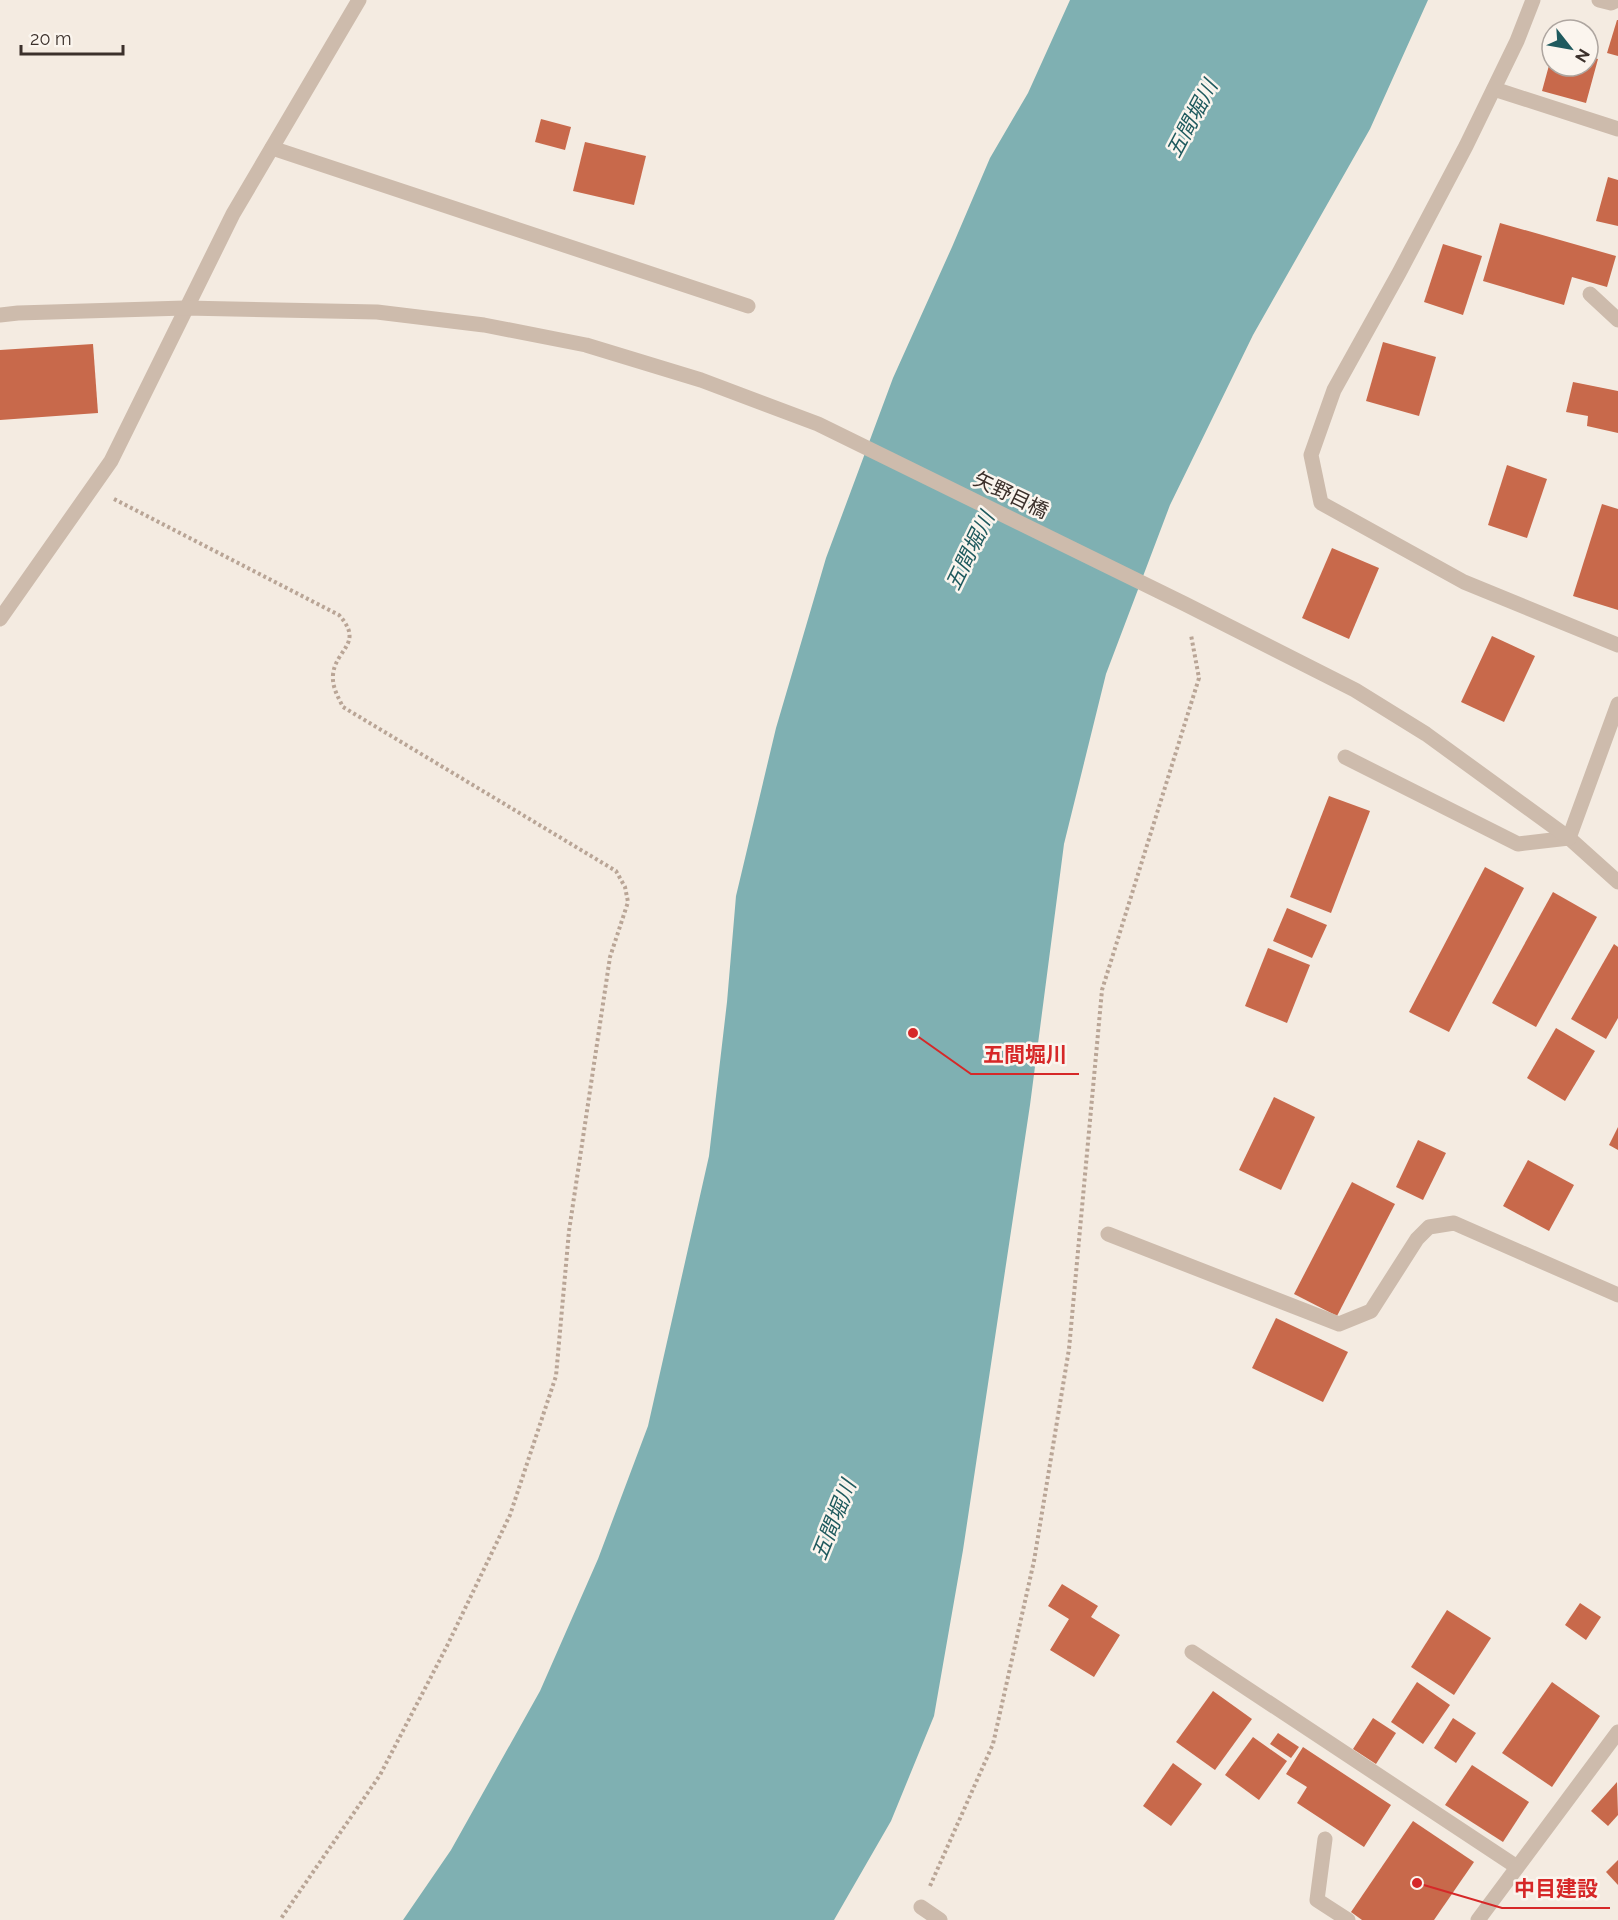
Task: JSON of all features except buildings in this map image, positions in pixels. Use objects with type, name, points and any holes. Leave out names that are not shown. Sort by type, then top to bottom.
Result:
[{"type":"street","points":[[0,619],[111,461],[233,214],[358,0]]},
{"type":"street","points":[[1533,0],[1494,89],[1405,263],[1334,390],[1311,455],[1321,503],[1464,582],[1618,645]]},
{"type":"street","points":[[1599,0],[1611,3],[1617,0]]},
{"type":"street","points":[[1494,89],[1618,129]]},
{"type":"street","points":[[272,148],[748,306]]},
{"type":"street","points":[[1590,294],[1618,320]]},
{"type":"street","name":"矢野目橋","points":[[0,315],[18,312],[185,308],[376,312],[484,325],[586,345],[701,380],[818,424],[1355,690],[1426,734],[1569,838],[1618,882]]},
{"type":"street","points":[[1345,757],[1518,844],[1569,838],[1618,704]]},
{"type":"street","points":[[1108,1234],[1339,1324],[1371,1311],[1416,1239],[1429,1227],[1454,1223],[1618,1295]]},
{"type":"street","points":[[1192,1652],[1517,1867]]},
{"type":"street","points":[[1478,1920],[1618,1732]]},
{"type":"street","points":[[1325,1839],[1317,1900],[1348,1920]]},
{"type":"street","points":[[921,1907],[940,1920]]},
{"type":"path","points":[[92,488],[339,615],[348,625],[350,638],[333,674],[335,690],[343,707],[616,871],[626,887],[628,902],[608,969],[569,1231],[556,1376],[510,1515],[446,1648],[380,1775],[280,1920]]},
{"type":"path","points":[[921,1907],[993,1744],[1034,1561],[1069,1349],[1102,990],[1199,678],[1185,604]]},
{"type":"water","points":[[1070,0],[1428,0],[1370,129],[1253,335],[1170,505],[1106,674],[1064,844],[1030,1105],[963,1550],[934,1716],[891,1821],[834,1920],[403,1920],[451,1850],[540,1691],[598,1559],[648,1426],[709,1156],[727,1002],[736,896],[776,728],[826,558],[893,378],[990,158],[1028,93]]},
{"type":"place","name":"五間堀川","points":[[913,1033]]},
{"type":"place","name":"中目建設","points":[[1417,1883]]}]
